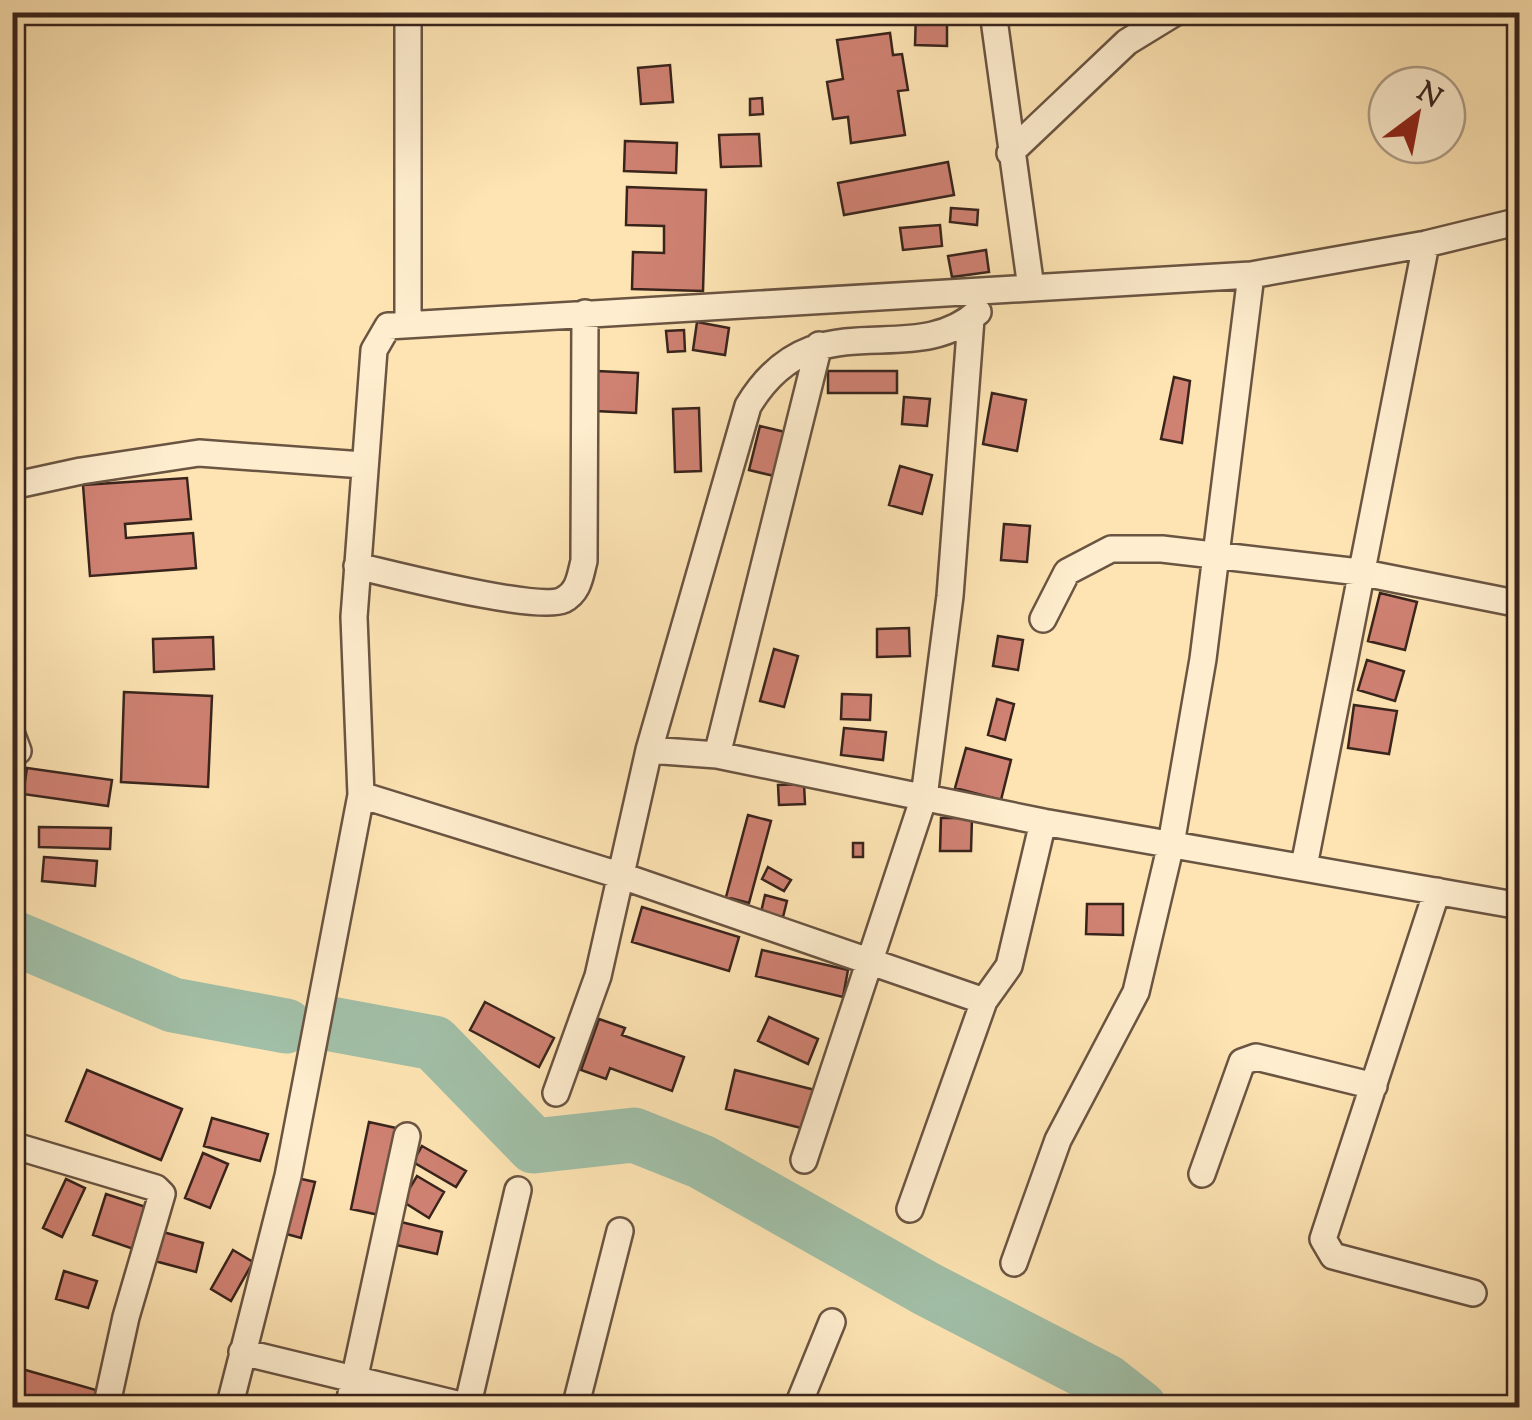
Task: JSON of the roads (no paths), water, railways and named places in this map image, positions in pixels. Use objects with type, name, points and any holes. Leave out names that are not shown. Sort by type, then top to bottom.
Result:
[{"type":"street","points":[[408,12],[408,322]]},
{"type":"street","points":[[993,12],[1030,288]]},
{"type":"street","points":[[1010,152],[1127,42],[1176,12]]},
{"type":"street","points":[[229,1408],[288,1176],[361,794],[361,704],[354,617],[356,566],[374,350],[388,326],[1250,275],[1426,244],[1520,221]]},
{"type":"street","points":[[1304,866],[1426,244]]},
{"type":"street","points":[[1014,1263],[1058,1140],[1136,992],[1171,844],[1216,555],[1250,275]]},
{"type":"street","points":[[556,1093],[598,976],[649,750],[748,406],[776,367],[818,345],[947,332],[971,319],[1004,290]]},
{"type":"street","points":[[356,566],[524,601],[561,602],[577,588],[584,561],[585,313]]},
{"type":"street","points":[[804,1160],[924,798],[950,596],[971,319]]},
{"type":"street","points":[[717,755],[818,345]]},
{"type":"street","points":[[12,486],[81,470],[199,454],[363,465]]},
{"type":"street","points":[[1043,619],[1067,572],[1112,549],[1216,555],[1359,572],[1520,604]]},
{"type":"street","points":[[649,750],[717,755],[1043,822],[1520,906]]},
{"type":"street","points":[[361,794],[622,876],[984,1002]]},
{"type":"street","points":[[910,1209],[984,1002],[1008,966],[1043,822]]},
{"type":"street","points":[[1438,891],[1323,1239],[1333,1256],[1473,1293]]},
{"type":"street","points":[[1202,1174],[1242,1062],[1256,1057],[1374,1086]]},
{"type":"street","points":[[348,1408],[406,1136]]},
{"type":"street","points":[[12,1146],[156,1188],[162,1194],[126,1317],[106,1408]]},
{"type":"street","points":[[242,1352],[469,1407],[518,1190]]},
{"type":"street","points":[[574,1408],[620,1231]]},
{"type":"street","points":[[797,1408],[832,1322]]},
{"type":"waterway","points":[[12,937],[173,1005],[286,1026]]},
{"type":"waterway","points":[[331,1024],[434,1043],[534,1146],[634,1135],[702,1162],[927,1289],[1107,1382],[1140,1408]]}]
